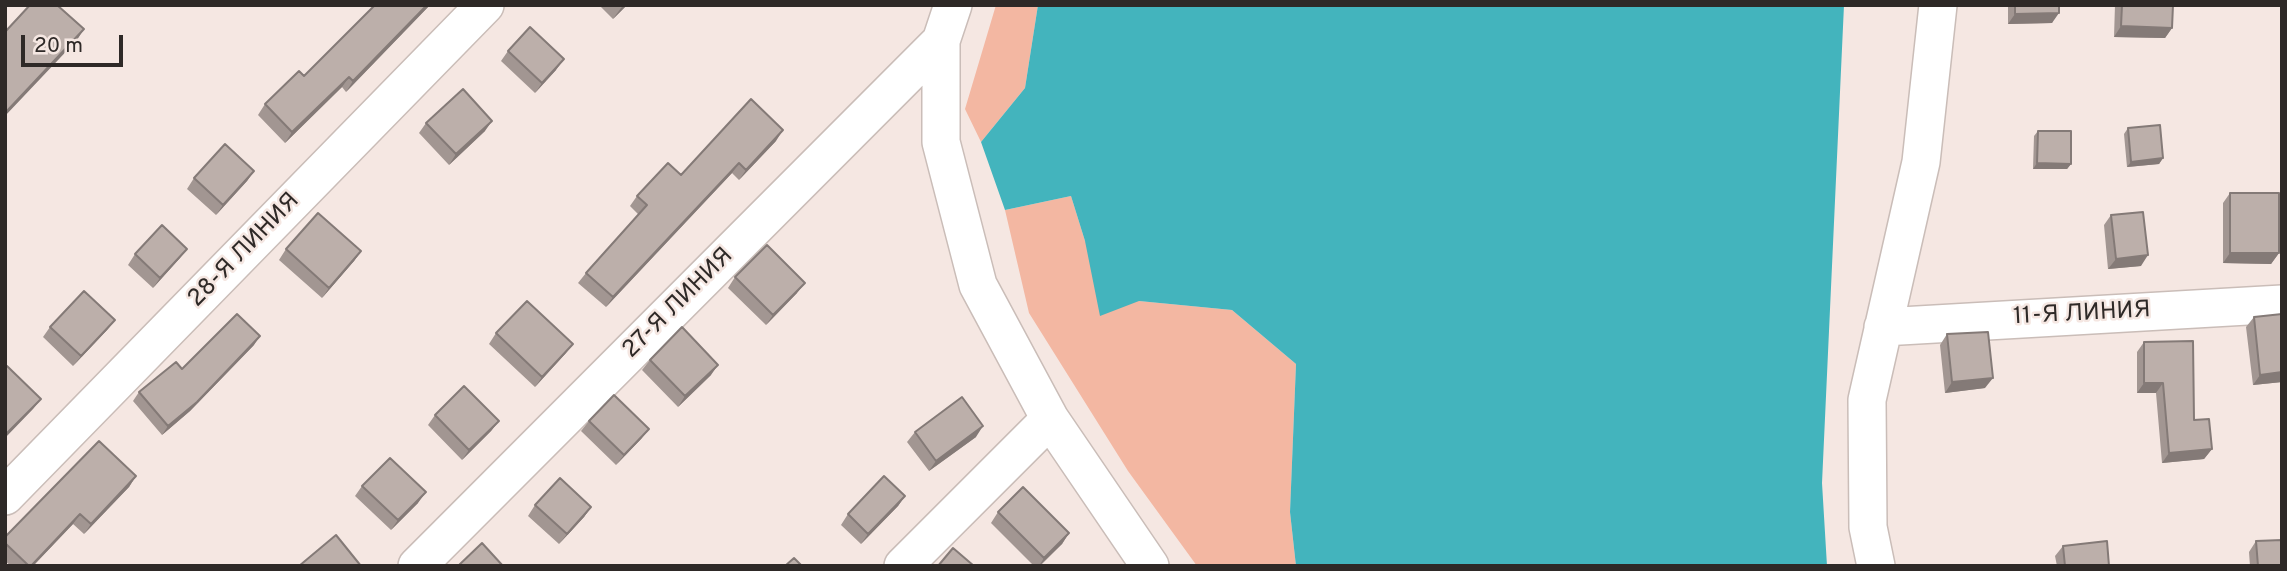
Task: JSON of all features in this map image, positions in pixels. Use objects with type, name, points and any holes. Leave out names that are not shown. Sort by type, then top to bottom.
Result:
[{"type":"street","name":"28-Я ЛИНИЯ","points":[[5,496],[485,5]]},
{"type":"street","points":[[953,5],[941,41],[941,142],[978,285],[1051,419],[1150,566]]},
{"type":"street","points":[[1876,566],[1868,527],[1867,400],[1921,162],[1938,5]]},
{"type":"street","name":"27-Я ЛИНИЯ","points":[[417,566],[941,41]]},
{"type":"street","name":"11-Я ЛИНИЯ","points":[[1883,327],[2282,304]]},
{"type":"street","points":[[903,566],[1051,419]]},
{"type":"shaded area","points":[[996,5],[1038,5],[1025,88],[981,142],[965,109]]},
{"type":"shaded area","points":[[1071,196],[1085,241],[1139,301],[1232,310],[1296,364],[1290,512],[1296,566],[1197,566],[1128,471],[1029,313],[1005,210]]},
{"type":"water","points":[[1038,5],[1844,5],[1822,483],[1827,566],[1296,566],[1290,512],[1296,364],[1232,310],[1139,301],[1100,316],[1085,241],[1071,196],[1005,210],[981,142],[1025,88]]},
{"type":"building","points":[[30,5],[57,5],[84,29],[5,113],[5,32]]},
{"type":"building","points":[[375,5],[427,5],[353,81],[349,77],[292,132],[265,104],[299,71],[304,76]]},
{"type":"building","points":[[2015,5],[2059,5],[2059,13],[2015,14]]},
{"type":"building","points":[[2122,5],[2173,5],[2172,28],[2121,26]]},
{"type":"building","points":[[530,27],[564,59],[542,83],[508,51]]},
{"type":"building","points":[[463,89],[492,121],[456,154],[426,123]]},
{"type":"building","points":[[751,99],[783,130],[746,170],[739,163],[613,297],[586,273],[647,205],[637,196],[668,163],[681,175]]},
{"type":"building","points":[[2160,125],[2163,158],[2131,162],[2128,128]]},
{"type":"building","points":[[2038,131],[2071,131],[2071,164],[2037,163]]},
{"type":"building","points":[[225,144],[254,171],[223,205],[194,178]]},
{"type":"building","points":[[2230,193],[2279,193],[2279,253],[2230,253]]},
{"type":"building","points":[[2143,212],[2148,255],[2116,259],[2111,215]]},
{"type":"building","points":[[318,213],[361,251],[329,288],[286,249]]},
{"type":"building","points":[[162,225],[187,249],[160,278],[135,254]]},
{"type":"building","points":[[767,245],[805,283],[773,315],[735,277]]},
{"type":"building","points":[[84,291],[115,320],[81,356],[50,327]]},
{"type":"building","points":[[527,301],[573,344],[542,377],[496,333]]},
{"type":"building","points":[[237,314],[260,336],[197,402],[168,426],[139,392],[176,362],[182,369]]},
{"type":"building","points":[[2282,314],[2282,372],[2260,375],[2254,317]]},
{"type":"building","points":[[682,327],[718,365],[685,396],[650,360]]},
{"type":"building","points":[[1988,332],[1993,378],[1952,382],[1947,334]]},
{"type":"building","points":[[2193,341],[2194,420],[2209,419],[2212,449],[2169,453],[2163,383],[2144,383],[2144,342]]},
{"type":"building","points":[[7,366],[41,399],[5,435],[5,368]]},
{"type":"building","points":[[464,386],[499,421],[469,450],[435,415]]},
{"type":"building","points":[[614,395],[649,429],[624,455],[589,421]]},
{"type":"building","points":[[962,397],[983,426],[936,461],[915,432]]},
{"type":"building","points":[[99,441],[136,476],[91,524],[80,514],[29,566],[5,543],[5,537]]},
{"type":"building","points":[[390,458],[426,492],[398,520],[362,486]]},
{"type":"building","points":[[884,476],[905,496],[868,534],[848,514]]},
{"type":"building","points":[[560,478],[591,507],[567,534],[535,505]]},
{"type":"building","points":[[1023,487],[1069,533],[1044,558],[998,512]]},
{"type":"building","points":[[336,535],[361,566],[299,566]]},
{"type":"building","points":[[2282,540],[2282,566],[2258,566],[2256,541]]},
{"type":"building","points":[[2107,541],[2109,566],[2065,566],[2063,546]]},
{"type":"building","points":[[482,543],[503,566],[458,566]]},
{"type":"building","points":[[953,548],[974,566],[938,566]]},
{"type":"building","points":[[794,558],[802,566],[785,566]]}]
